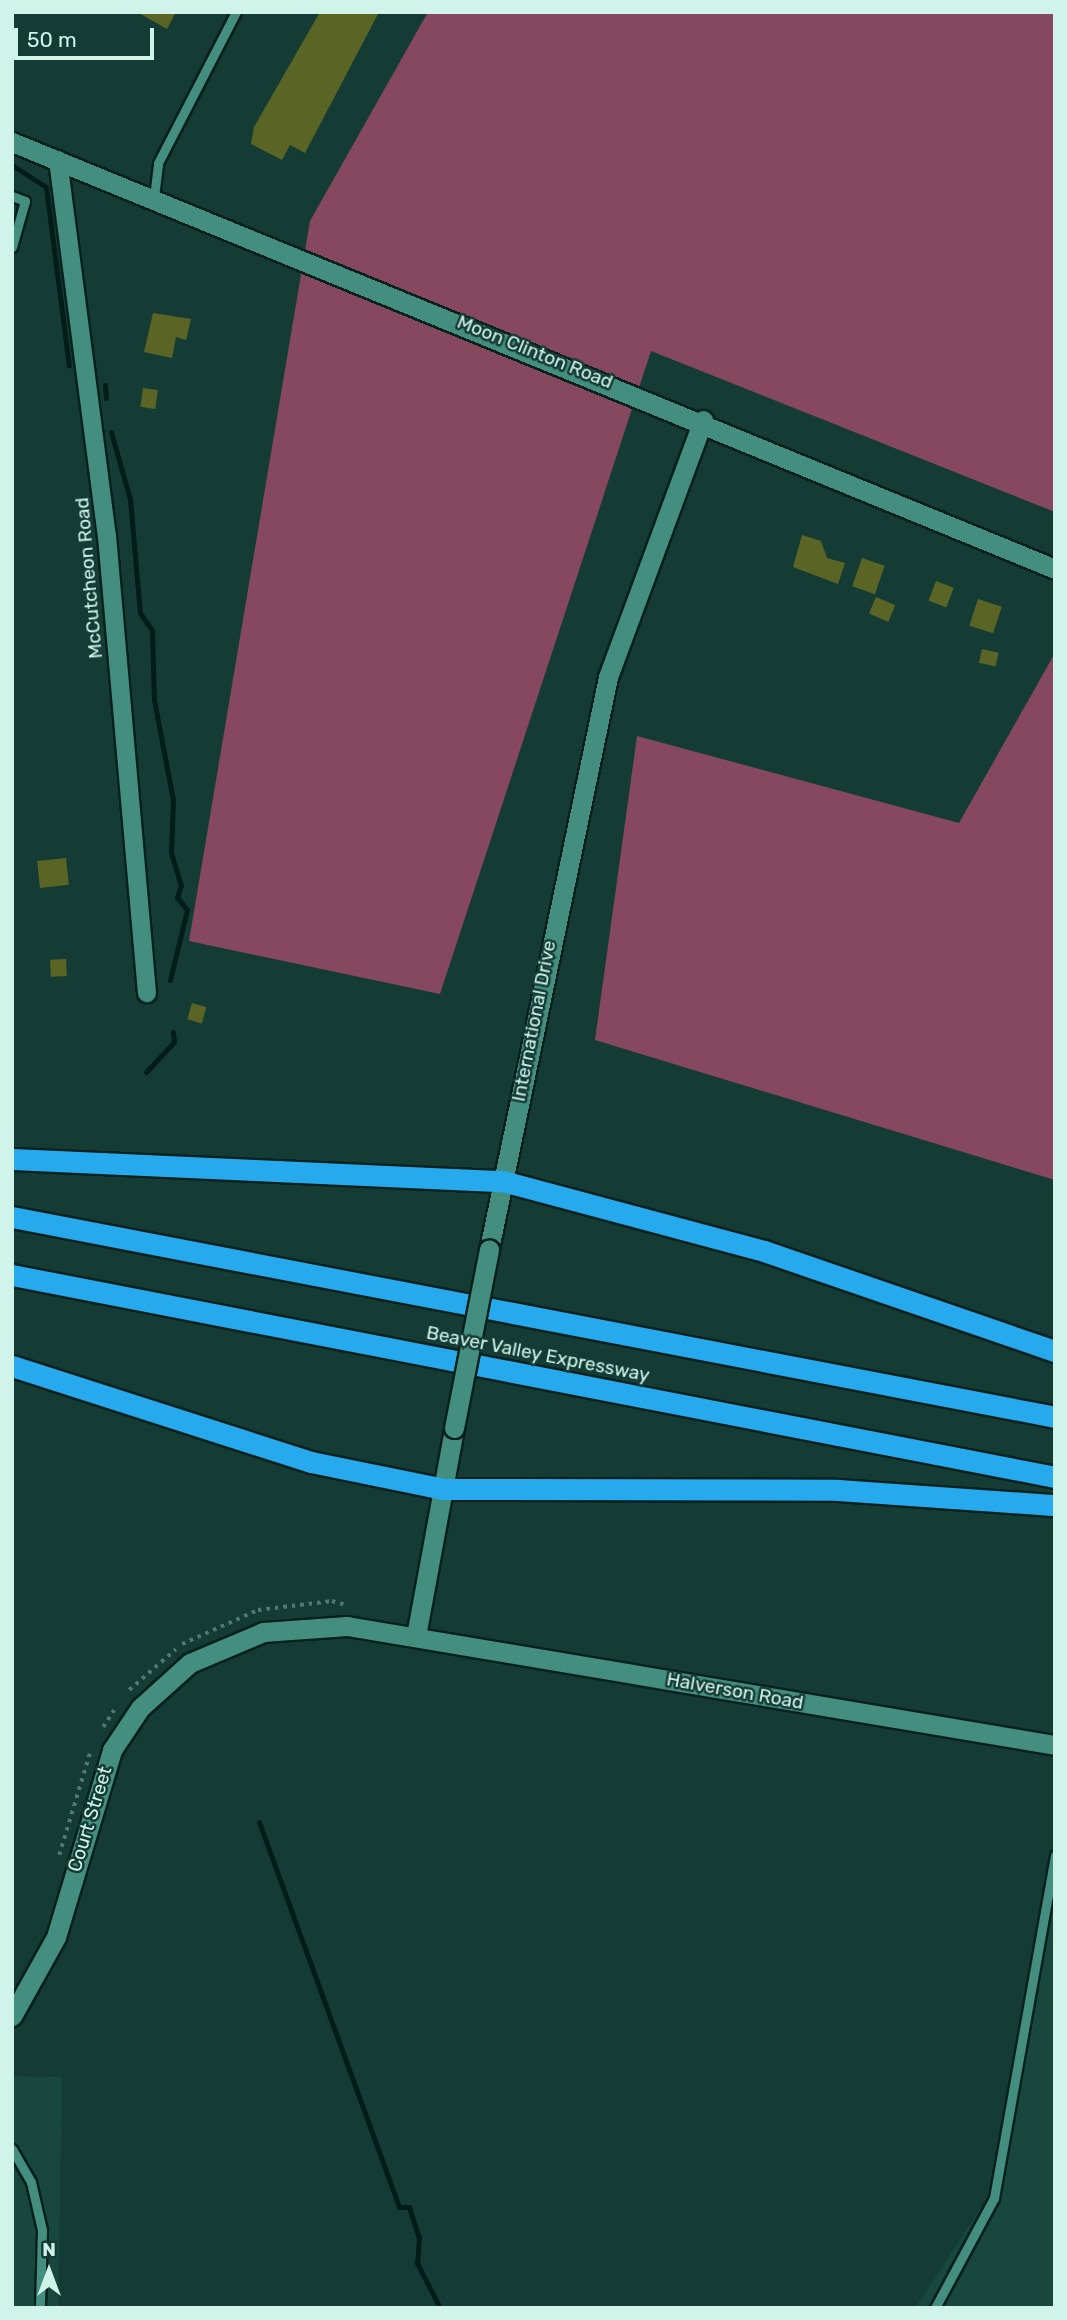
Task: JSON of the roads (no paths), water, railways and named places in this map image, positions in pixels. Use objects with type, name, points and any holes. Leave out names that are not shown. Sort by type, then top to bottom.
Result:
[{"type":"highway","points":[[12,1158],[503,1181],[764,1251],[1055,1351]]},
{"type":"highway","name":"Beaver Valley Expressway","points":[[12,1217],[1055,1417]]},
{"type":"highway","name":"Beaver Valley Expressway","points":[[12,1275],[1055,1477]]},
{"type":"highway","points":[[12,1366],[312,1462],[443,1489],[759,1488],[1055,1505]]},
{"type":"street","name":"Moon Clinton Road","points":[[12,142],[703,420],[1055,569]]},
{"type":"street","name":"McCutcheon Road","points":[[58,160],[107,537],[147,993]]},
{"type":"street","name":"International Drive","points":[[416,1636],[489,1249],[608,677],[703,420]]},
{"type":"street","name":"Court Street","points":[[12,2016],[57,1937],[111,1750],[162,1685],[213,1648],[284,1628],[347,1626],[416,1636]]},
{"type":"street","name":"Halverson Road","points":[[416,1636],[1055,1745]]},
{"type":"lane","points":[[154,197],[158,163],[236,12]]},
{"type":"lane","points":[[12,196],[25,201],[12,247]]},
{"type":"lane","points":[[935,2308],[994,2197],[1055,1855]]},
{"type":"lane","points":[[12,2149],[31,2182],[42,2230],[40,2308]]},
{"type":"waterway","points":[[12,165],[46,187],[69,366]]},
{"type":"waterway","points":[[105,385],[106,398]]},
{"type":"waterway","points":[[111,432],[130,499],[140,613],[152,630],[154,700],[173,800],[171,853],[181,885],[177,897],[187,910],[170,980]]},
{"type":"waterway","points":[[146,1072],[174,1042],[173,1032]]},
{"type":"waterway","points":[[259,1822],[399,2207],[409,2207],[419,2237],[417,2263],[440,2308]]}]
